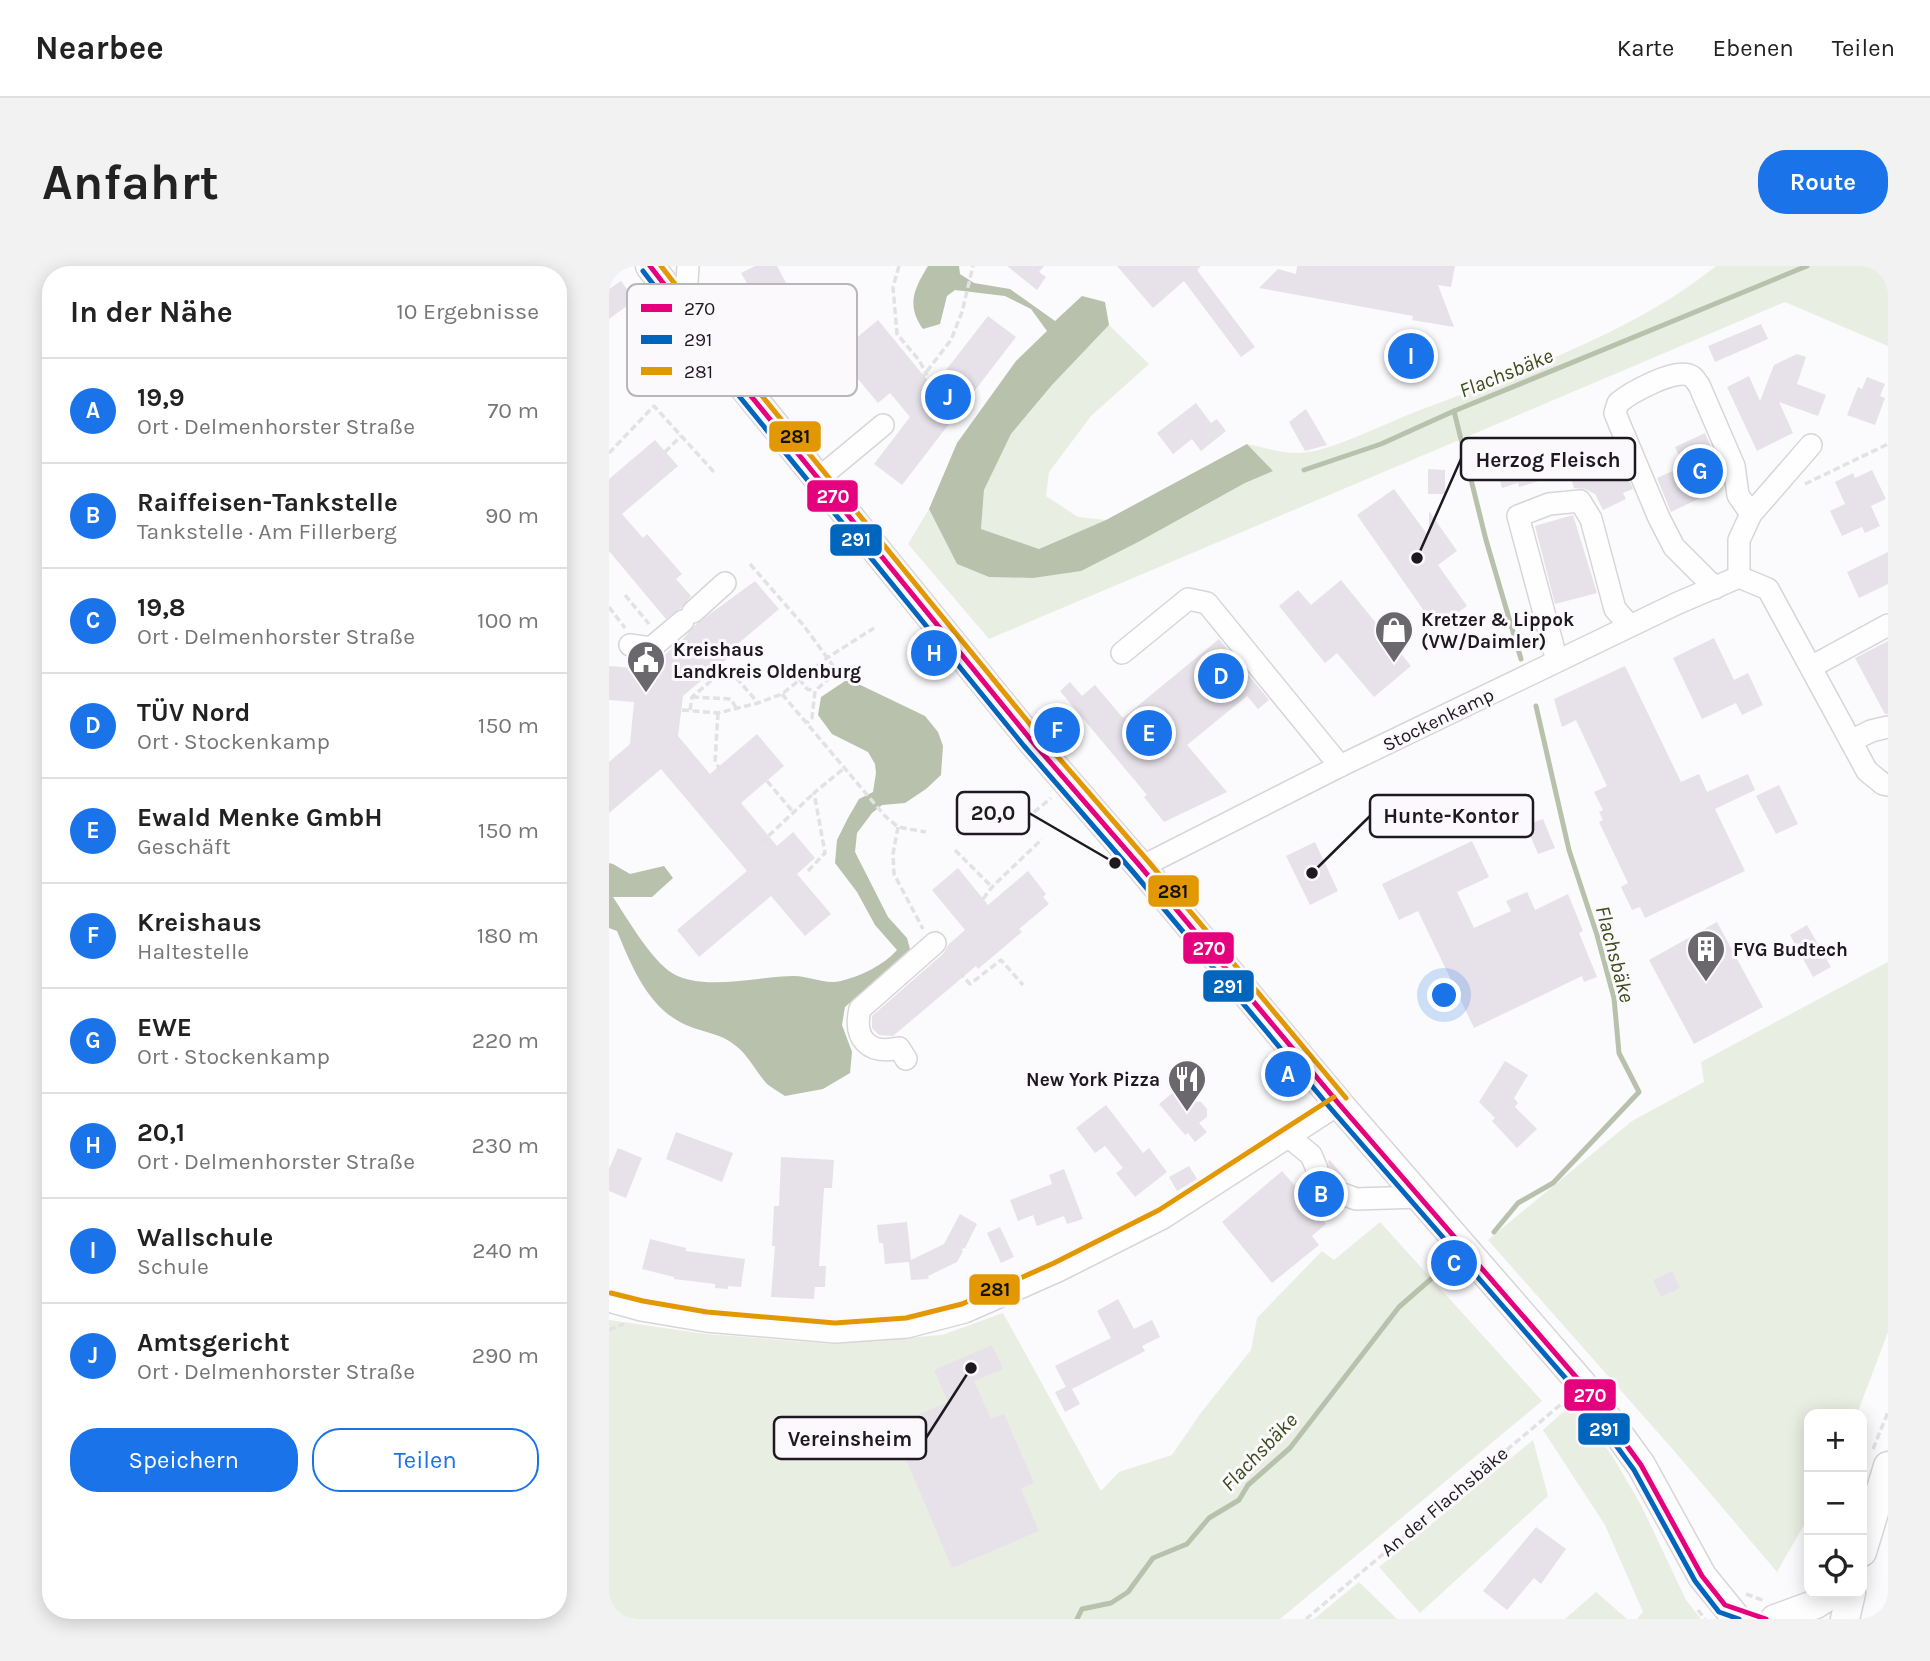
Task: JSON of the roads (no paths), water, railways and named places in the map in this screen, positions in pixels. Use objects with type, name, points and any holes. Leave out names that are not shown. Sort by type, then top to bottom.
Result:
[{"type":"main road","points":[[650,266],[663,284]]},
{"type":"main road","points":[[752,396],[1068,783],[1339,1104],[1582,1384],[1641,1465],[1702,1576],[1731,1612],[1766,1619]]},
{"type":"main road","points":[[1865,1535],[1880,1458]]},
{"type":"main road","points":[[1775,1619],[1825,1598]]},
{"type":"main road","points":[[1845,1619],[1850,1598]]},
{"type":"street","points":[[687,284],[688,266]]},
{"type":"street","points":[[1715,588],[1674,547],[1615,413],[1618,403],[1629,394],[1665,379],[1681,374],[1691,376],[1699,385],[1734,466],[1738,495],[1751,514]]},
{"type":"street","points":[[818,479],[883,425]]},
{"type":"street","points":[[1811,444],[1751,514],[1739,540],[1739,577],[1768,589],[1867,771],[1888,785]]},
{"type":"street","points":[[1557,661],[1518,516],[1549,504],[1580,501],[1591,519],[1615,609],[1630,626]]},
{"type":"street","name":"Stockenkamp","points":[[1140,867],[1340,766],[1630,626],[1739,577]]},
{"type":"street","points":[[631,645],[651,648],[725,583]]},
{"type":"street","points":[[1122,653],[1188,599],[1207,603],[1340,766]]},
{"type":"street","points":[[1811,667],[1888,625]]},
{"type":"street","points":[[1851,741],[1871,731],[1888,727]]},
{"type":"street","points":[[906,1059],[899,1048],[885,1051],[867,1045],[857,1023],[860,1009],[935,943]]},
{"type":"street","points":[[609,1301],[641,1310],[706,1321],[835,1332],[907,1326],[965,1312],[1070,1266],[1163,1218],[1339,1104]]},
{"type":"street","points":[[1289,1138],[1311,1155],[1317,1169]]},
{"type":"street","points":[[1335,1191],[1356,1199],[1419,1196]]},
{"type":"waterway","name":"Flachsbäke","points":[[1521,659],[1486,540],[1454,411],[1807,266]]},
{"type":"waterway","points":[[1304,470],[1381,444],[1454,411]]},
{"type":"waterway","name":"Flachsbäke","points":[[1494,1232],[1518,1203],[1553,1183],[1639,1092],[1619,1053],[1614,998],[1569,850],[1536,706]]},
{"type":"waterway","name":"Flachsbäke","points":[[1077,1619],[1082,1609],[1111,1603],[1128,1592],[1153,1558],[1187,1544],[1209,1518],[1239,1500],[1248,1485],[1290,1448],[1399,1307],[1439,1272]]},
{"type":"place","name":"Wallschule","points":[[1411,356]]},
{"type":"place","name":"Amtsgericht","points":[[948,397]]},
{"type":"place","name":"EWE","points":[[1700,471]]},
{"type":"place","name":"Herzog Fleisch","points":[[1417,558]]},
{"type":"place","name":"20,1","points":[[934,653]]},
{"type":"place","name":"Kretzer & Lippok (VW/Daimler)","points":[[1394,664]]},
{"type":"place","name":"TÜV Nord","points":[[1221,676]]},
{"type":"place","name":"Kreishaus Landkreis Oldenburg","points":[[646,694]]},
{"type":"place","name":"Kreishaus","points":[[1057,730]]},
{"type":"place","name":"Ewald Menke GmbH","points":[[1149,733]]},
{"type":"place","name":"20,0","points":[[1115,863]]},
{"type":"place","name":"Hunte-Kontor","points":[[1312,873]]},
{"type":"place","name":"FVG Budtech","points":[[1706,983]]},
{"type":"place","name":"19,9","points":[[1288,1074]]},
{"type":"place","name":"New York Pizza","points":[[1187,1113]]},
{"type":"place","name":"Raiffeisen-Tankstelle","points":[[1321,1194]]},
{"type":"place","name":"19,8","points":[[1454,1263]]},
{"type":"place","name":"Vereinsheim","points":[[971,1368]]}]
